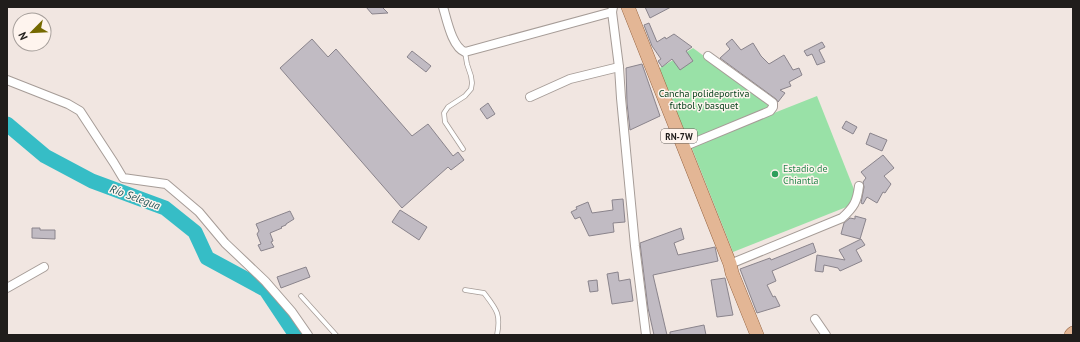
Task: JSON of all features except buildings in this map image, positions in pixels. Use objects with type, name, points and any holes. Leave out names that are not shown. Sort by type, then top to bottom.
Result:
[{"type":"main road","name":"RN-7W","points":[[628,7],[730,264],[737,271],[760,334]]},
{"type":"street","points":[[443,7],[448,26],[456,45],[460,50],[465,52],[613,9],[634,246],[646,335]]},
{"type":"street","points":[[683,147],[774,107],[773,103],[708,56]]},
{"type":"street","points":[[530,97],[570,79],[619,68]]},
{"type":"street","points":[[7,80],[68,104],[80,111],[123,178],[166,184],[199,212],[225,243],[266,282],[292,312],[308,335]]},
{"type":"street","points":[[730,264],[842,218],[854,206],[859,186]]},
{"type":"street","points":[[7,288],[44,267]]},
{"type":"street","points":[[815,319],[826,335]]},
{"type":"lane","points":[[463,149],[445,122],[444,113],[448,107],[465,96],[471,89],[471,76],[465,52]]},
{"type":"lane","points":[[464,290],[484,293],[494,307],[500,320],[497,335]]},
{"type":"lane","points":[[301,296],[336,335]]},
{"type":"green space","name":"Cancha polideportiva futbol y basquet","points":[[693,48],[768,103],[769,109],[685,145],[655,71]]},
{"type":"green space","name":"Estadio de Chiantla","points":[[817,96],[859,202],[733,252],[691,146]]},
{"type":"waterway","name":"Río Selegua","points":[[7,124],[45,156],[92,181],[165,208],[195,232],[207,258],[266,290],[296,335]]},
{"type":"place","name":"Estadio de Chiantla","points":[[775,174]]}]
